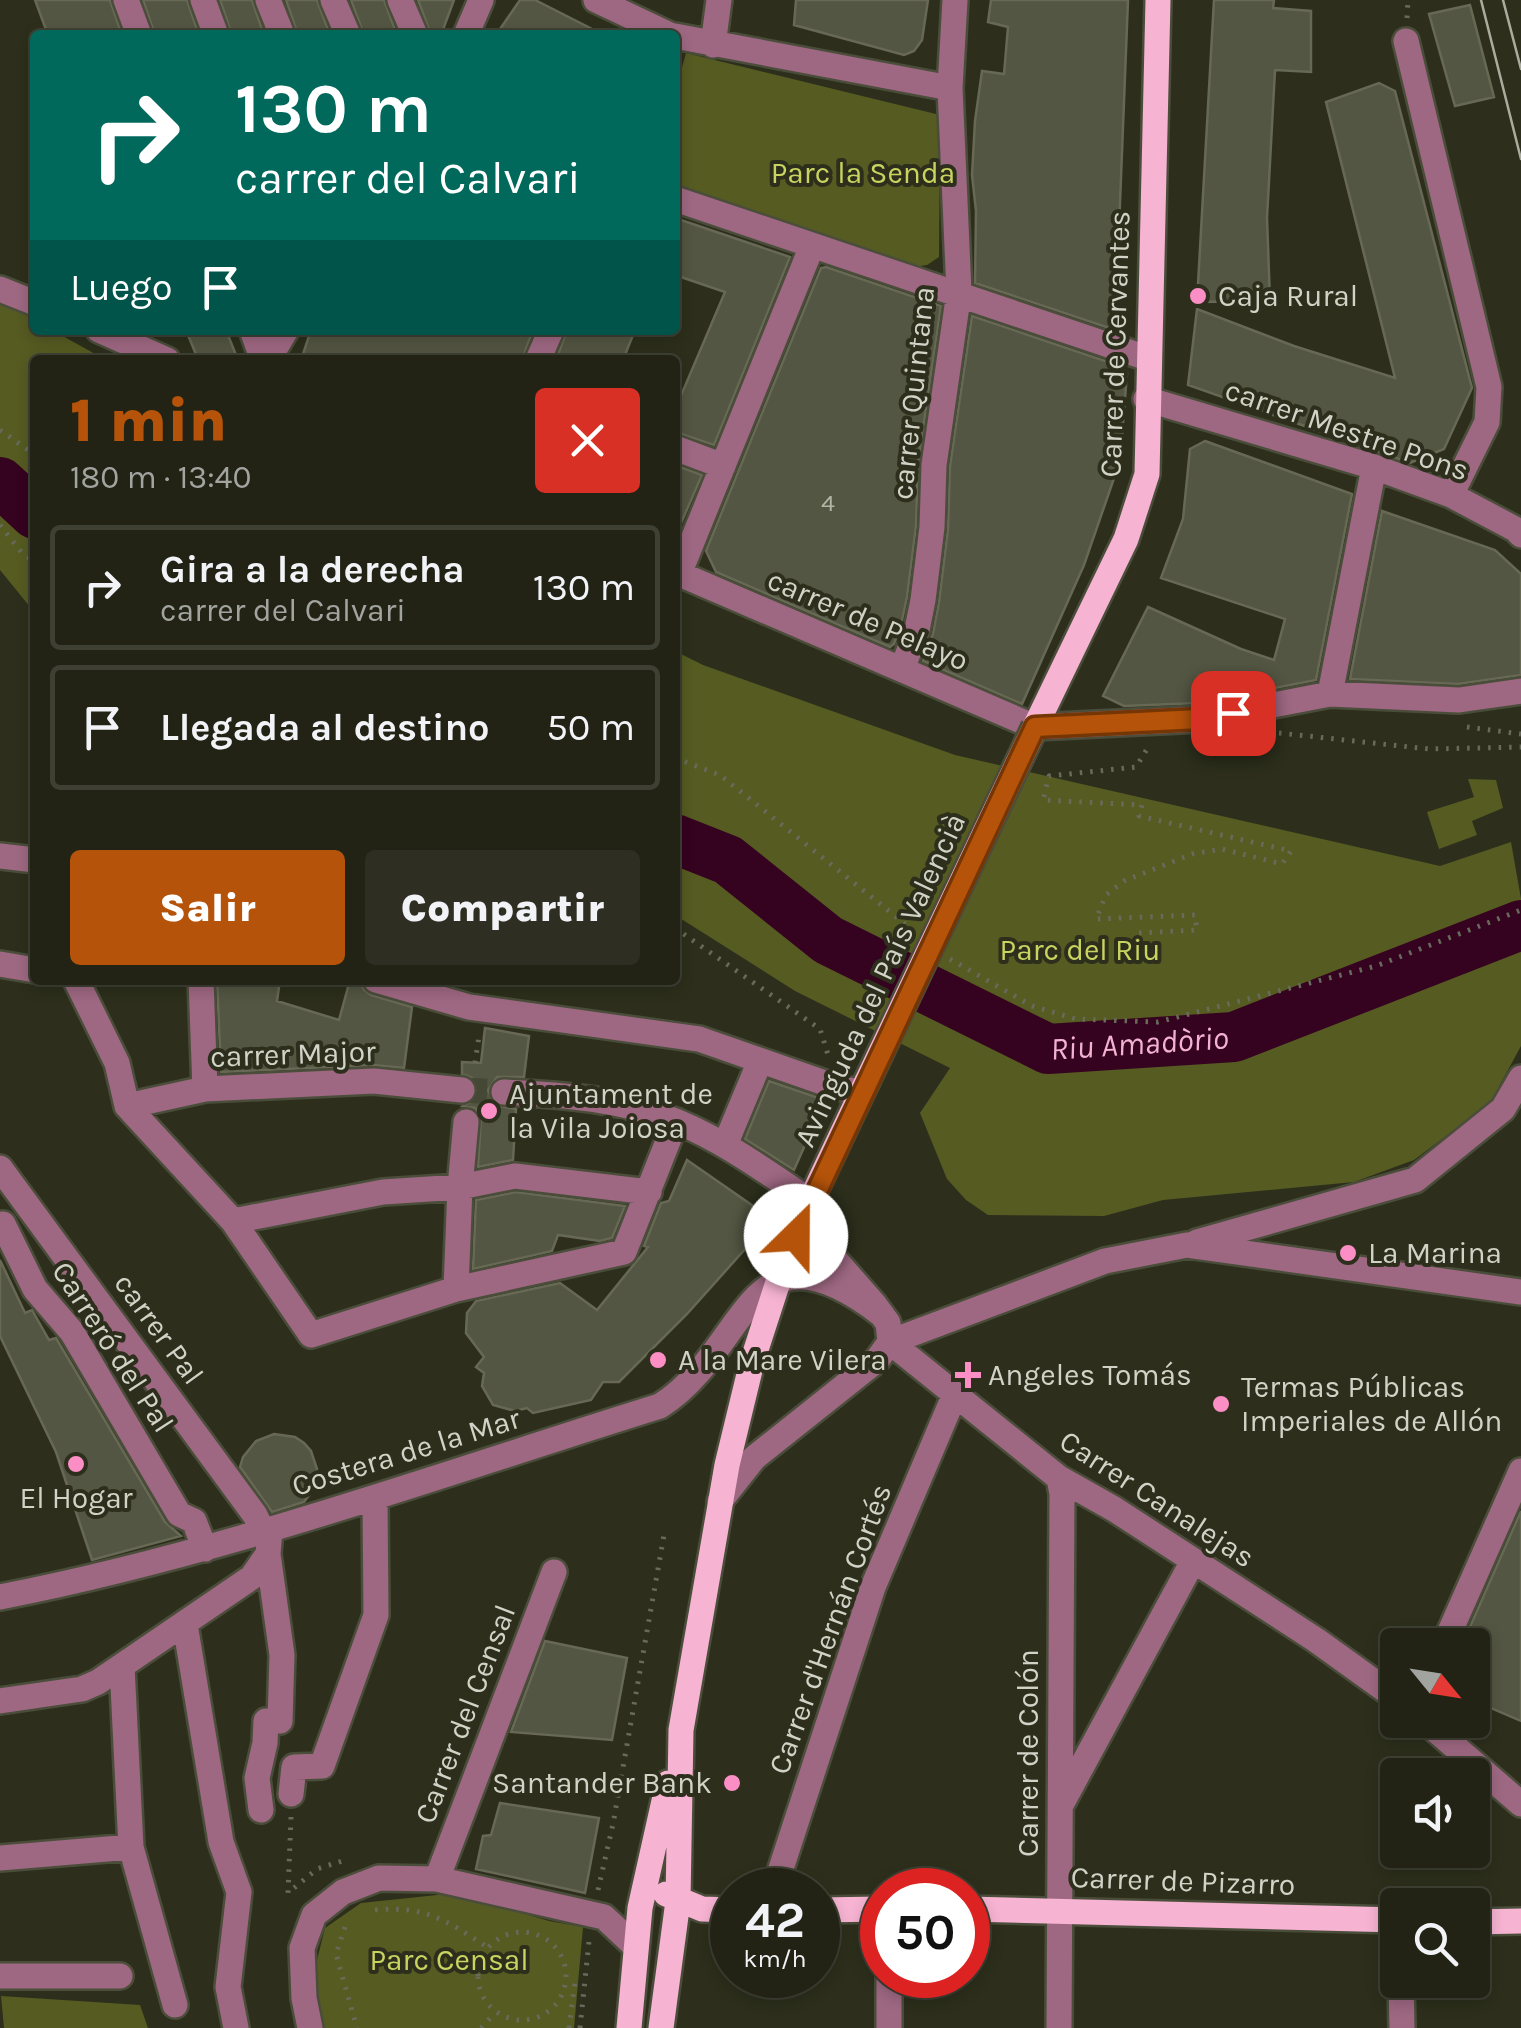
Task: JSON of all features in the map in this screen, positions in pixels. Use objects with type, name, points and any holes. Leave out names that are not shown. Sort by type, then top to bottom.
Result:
[{"type":"main road","name":"Carrer de Cervantes","points":[[1035,727],[1126,539],[1142,496],[1148,452],[1146,399],[1158,0]]},
{"type":"main road","name":"Avinguda del País Valencià","points":[[662,2028],[678,1901],[681,1730],[720,1501],[752,1362],[779,1279],[856,1087],[1035,727]]},
{"type":"main road","points":[[630,2028],[642,1896],[681,1730]]},
{"type":"main road","points":[[642,1896],[658,1892],[710,1909]]},
{"type":"main road","name":"Carrer de Pizarro","points":[[990,1909],[1380,1919]]},
{"type":"main road","points":[[1490,1922],[1521,1922]]},
{"type":"street","points":[[126,0],[137,30]]},
{"type":"street","points":[[202,0],[214,30]]},
{"type":"street","points":[[268,0],[280,30]]},
{"type":"street","points":[[334,0],[346,30]]},
{"type":"street","points":[[400,0],[413,30]]},
{"type":"street","points":[[468,30],[480,0]]},
{"type":"street","points":[[596,0],[658,30]]},
{"type":"street","points":[[713,45],[719,0]]},
{"type":"street","name":"carrer Quintana","points":[[902,669],[917,630],[926,581],[934,465],[959,292],[950,88],[955,0]]},
{"type":"street","points":[[680,38],[950,88]]},
{"type":"street","points":[[1406,41],[1489,387],[1486,422],[1451,495]]},
{"type":"street","points":[[680,200],[1147,358]]},
{"type":"street","points":[[680,566],[812,246]]},
{"type":"street","points":[[0,288],[30,300]]},
{"type":"street","points":[[110,335],[156,355]]},
{"type":"street","name":"carrer Mestre Pons","points":[[1146,399],[1374,467],[1451,495],[1521,535]]},
{"type":"street","points":[[680,450],[722,466]]},
{"type":"street","points":[[1330,694],[1374,467]]},
{"type":"street","name":"carrer de Pelayo","points":[[680,574],[1035,727]]},
{"type":"street","points":[[1035,727],[1200,719],[1330,694],[1459,700],[1521,691]]},
{"type":"street","points":[[0,856],[30,859]]},
{"type":"street","points":[[0,964],[30,969]]},
{"type":"street","points":[[78,985],[117,1063],[127,1106],[233,1221],[312,1335],[456,1289],[624,1252],[676,1121]]},
{"type":"street","points":[[202,985],[205,1088]]},
{"type":"street","points":[[393,985],[469,1007],[698,1039],[760,1061],[856,1087]]},
{"type":"street","points":[[725,1145],[760,1061]]},
{"type":"street","points":[[720,1501],[754,1458],[870,1366],[890,1342],[1105,1261],[1187,1245],[1415,1180],[1503,1109],[1521,1078]]},
{"type":"street","name":"carrer Major","points":[[127,1106],[205,1088],[374,1082],[462,1090]]},
{"type":"street","points":[[504,1092],[600,1100],[676,1121],[725,1145],[810,1202],[811,1224],[817,1239],[882,1314],[891,1332],[890,1342]]},
{"type":"street","points":[[456,1289],[466,1122]]},
{"type":"street","name":"carrer Pal","points":[[0,1168],[255,1515],[267,1538]]},
{"type":"street","points":[[233,1221],[383,1192],[460,1187],[516,1176],[649,1192]]},
{"type":"street","name":"Carreró del Pal","points":[[3,1224],[35,1289],[72,1332],[179,1514],[194,1521],[205,1549]]},
{"type":"street","points":[[1187,1245],[1521,1292]]},
{"type":"street","points":[[779,1279],[804,1276],[826,1283],[882,1314]]},
{"type":"street","name":"Costera de la Mar","points":[[0,1597],[267,1538],[375,1498],[660,1406],[692,1383],[746,1310],[779,1279]]},
{"type":"street","name":"Carrer Canalejas","points":[[890,1342],[1058,1478],[1114,1509],[1380,1686]]},
{"type":"street","name":"Carrer d'Hernán Cortés","points":[[781,1868],[874,1587],[955,1394]]},
{"type":"street","points":[[1452,1628],[1521,1472]]},
{"type":"street","name":"Carrer de Colón","points":[[1058,1478],[1062,1494],[1059,2028]]},
{"type":"street","points":[[291,1794],[294,1767],[322,1766],[376,1615],[375,1498]]},
{"type":"street","points":[[0,1701],[82,1689],[122,1666],[252,1577],[267,1538]]},
{"type":"street","points":[[261,1810],[257,1778],[266,1720],[280,1721],[282,1654],[267,1538]]},
{"type":"street","points":[[1060,1807],[1193,1562]]},
{"type":"street","name":"Carrer del Censal","points":[[437,1878],[554,1572]]},
{"type":"street","points":[[185,1624],[222,1842],[239,1892],[228,1987],[236,2028]]},
{"type":"street","points":[[122,1666],[131,1846],[176,2005]]},
{"type":"street","points":[[1446,1738],[1520,1800]]},
{"type":"street","points":[[0,1858],[131,1846]]},
{"type":"street","points":[[310,2028],[302,1948],[314,1916],[343,1892],[379,1878],[437,1878],[598,1915],[618,1913],[642,1896]]},
{"type":"street","points":[[598,1915],[636,1947]]},
{"type":"street","points":[[0,1976],[120,1976]]},
{"type":"street","points":[[889,1998],[889,2028]]},
{"type":"street","points":[[1401,1998],[1402,2028]]},
{"type":"path","points":[[0,430],[30,451]]},
{"type":"path","points":[[0,525],[30,559]]},
{"type":"path","points":[[1268,732],[1429,749],[1521,747]]},
{"type":"path","points":[[1139,932],[1197,930],[1195,915],[1096,919],[1106,894],[1124,881],[1192,854],[1222,849],[1282,864],[1291,851],[1139,816],[1142,805],[1043,800],[1050,776],[1136,767],[1154,736]]},
{"type":"path","points":[[680,760],[720,775],[918,935]]},
{"type":"path","points":[[946,956],[1032,1006],[1076,1018],[1158,1022],[1376,966],[1521,910]]},
{"type":"path","points":[[680,931],[820,1029],[856,1087]]},
{"type":"path","points":[[580,2028],[664,1535]]},
{"type":"path","points":[[291,1794],[288,1893],[317,1869],[350,1858]]},
{"type":"path","points":[[370,1910],[406,1907],[450,1923],[488,1947]]},
{"type":"path","points":[[356,1919],[344,1928],[336,1954],[357,2028]]},
{"type":"path","points":[[568,2028],[570,1981],[565,1962],[555,1946],[540,1934],[521,1930],[502,1935],[488,1947],[477,1969],[480,1994],[495,2012],[509,2020],[540,2018],[562,1996],[570,1981]]},
{"type":"path","points":[[570,1981],[585,1984]]},
{"type":"path","points":[[481,2028],[495,2012]]},
{"type":"green space","name":"Parc la Senda","points":[[686,53],[940,115],[939,257],[927,265],[913,267],[680,189],[680,75]]},
{"type":"green space","points":[[0,301],[30,317],[30,335],[61,335],[97,355],[30,355],[30,607],[0,570]]},
{"type":"green space","name":"Parc del Riu","points":[[680,654],[955,755],[1440,866],[1511,842],[1521,899],[1521,1046],[1490,1103],[1414,1160],[1354,1182],[1163,1200],[1104,1216],[988,1215],[966,1200],[947,1179],[920,1113],[950,1068],[795,991],[680,918]]},
{"type":"green space","points":[[1468,779],[1496,780],[1503,808],[1472,821],[1477,835],[1439,849],[1427,812],[1474,797]]},
{"type":"green space","name":"Parc Censal","points":[[456,1893],[583,1927],[574,2028],[322,2028],[314,1972],[325,1928],[361,1903]]},
{"type":"green space","points":[[1,1996],[140,2005],[148,2028],[4,2028]]},
{"type":"building","points":[[35,0],[110,0],[120,30],[46,30]]},
{"type":"building","points":[[143,0],[187,0],[197,30],[153,30]]},
{"type":"building","points":[[220,0],[252,0],[262,30],[230,30]]},
{"type":"building","points":[[286,0],[317,0],[328,30],[296,30]]},
{"type":"building","points":[[351,0],[384,0],[395,30],[362,30]]},
{"type":"building","points":[[418,0],[454,0],[443,30],[429,30]]},
{"type":"building","points":[[520,0],[535,0],[594,30],[499,30]]},
{"type":"building","points":[[796,0],[928,0],[922,40],[914,51],[904,55],[794,25]]},
{"type":"building","points":[[991,0],[1128,0],[1115,330],[975,283],[975,121],[982,71],[1004,74],[1008,27],[988,22]]},
{"type":"building","points":[[1214,0],[1274,0],[1273,8],[1311,11],[1311,72],[1275,70],[1267,218],[1270,301],[1197,302]]},
{"type":"building","points":[[1470,5],[1494,97],[1455,106],[1429,14]]},
{"type":"building","points":[[1379,83],[1395,91],[1472,388],[1444,449],[1410,463],[1188,385],[1197,309],[1294,346],[1395,378],[1326,102]]},
{"type":"building","points":[[680,220],[790,257],[714,445],[680,434],[680,398],[725,292],[680,277]]},
{"type":"building","points":[[821,268],[941,306],[918,463],[916,526],[907,597],[901,625],[890,647],[716,572],[706,551]]},
{"type":"building","points":[[972,316],[1120,366],[1127,373],[1120,461],[1084,565],[1022,704],[923,661],[939,602],[948,529],[950,466]]},
{"type":"building","points":[[188,335],[228,335],[236,355],[196,355]]},
{"type":"building","points":[[309,335],[531,335],[524,355],[303,355]]},
{"type":"building","points":[[565,335],[633,335],[625,355],[558,355]]},
{"type":"building","points":[[1205,441],[1352,494],[1316,680],[1199,703],[1124,706],[1103,696],[1148,607],[1274,660],[1285,619],[1161,578],[1183,519],[1190,449]]},
{"type":"building","points":[[680,467],[702,475],[680,526]]},
{"type":"building","points":[[1382,511],[1495,550],[1521,574],[1521,675],[1458,684],[1350,679]]},
{"type":"building","points":[[217,985],[279,985],[277,1001],[339,1020],[349,985],[362,985],[371,995],[412,1007],[404,1068],[373,1065],[221,1072]]},
{"type":"building","name":"Ajuntament de la Vila Joiosa","points":[[485,1028],[529,1036],[524,1077],[497,1077],[488,1090],[495,1105],[516,1109],[513,1160],[478,1167],[481,1116],[475,1108],[463,1106],[474,1100],[478,1091],[472,1078],[462,1074],[462,1062],[481,1063]]},
{"type":"building","points":[[769,1081],[825,1100],[794,1170],[745,1139]]},
{"type":"building","points":[[687,1160],[772,1219],[687,1314],[619,1382],[603,1382],[591,1400],[533,1413],[527,1408],[515,1411],[493,1405],[482,1386],[484,1373],[476,1367],[484,1357],[466,1333],[467,1313],[476,1301],[560,1283],[597,1310],[648,1247],[644,1246],[661,1203],[669,1201]]},
{"type":"building","points":[[516,1192],[625,1206],[612,1238],[600,1241],[558,1235],[552,1251],[473,1269],[476,1200]]},
{"type":"building","points":[[0,1260],[25,1313],[32,1310],[49,1340],[56,1338],[165,1522],[181,1536],[92,1560],[56,1452],[0,1336]]},
{"type":"building","points":[[274,1434],[295,1437],[304,1443],[317,1469],[315,1487],[304,1502],[272,1512],[240,1467],[256,1441]]},
{"type":"building","points":[[1521,1511],[1521,1721],[1490,1708],[1490,1628],[1469,1628]]},
{"type":"building","points":[[545,1641],[627,1658],[612,1740],[511,1732]]},
{"type":"building","points":[[500,1803],[599,1818],[585,1893],[476,1869],[483,1836],[491,1835]]},
{"type":"waterway","name":"Riu Amadòrio","points":[[0,482],[30,509]]},
{"type":"waterway","name":"Riu Amadòrio","points":[[680,841],[728,860],[828,940],[1048,1049],[1234,1037],[1521,925]]},
{"type":"tunnel","points":[[462,1090],[504,1092]]},
{"type":"tram line","points":[[1481,0],[1521,159]]},
{"type":"tram line","points":[[1503,0],[1521,69]]},
{"type":"place","name":"Caja Rural","points":[[1198,296]]},
{"type":"place","name":"Ajuntament de la Vila Joiosa","points":[[489,1111]]},
{"type":"place","name":"La Marina","points":[[1348,1253]]},
{"type":"place","name":"A la Mare Vilera","points":[[658,1360]]},
{"type":"place","name":"Angeles Tomás","points":[[968,1375]]},
{"type":"place","name":"Termas Públicas Imperiales de Allón","points":[[1221,1404]]},
{"type":"place","name":"El Hogar","points":[[76,1464]]},
{"type":"place","name":"Santander Bank","points":[[732,1783]]},
{"type":"route","points":[[796,1236],[1035,727],[1200,719],[1233,713]]}]
